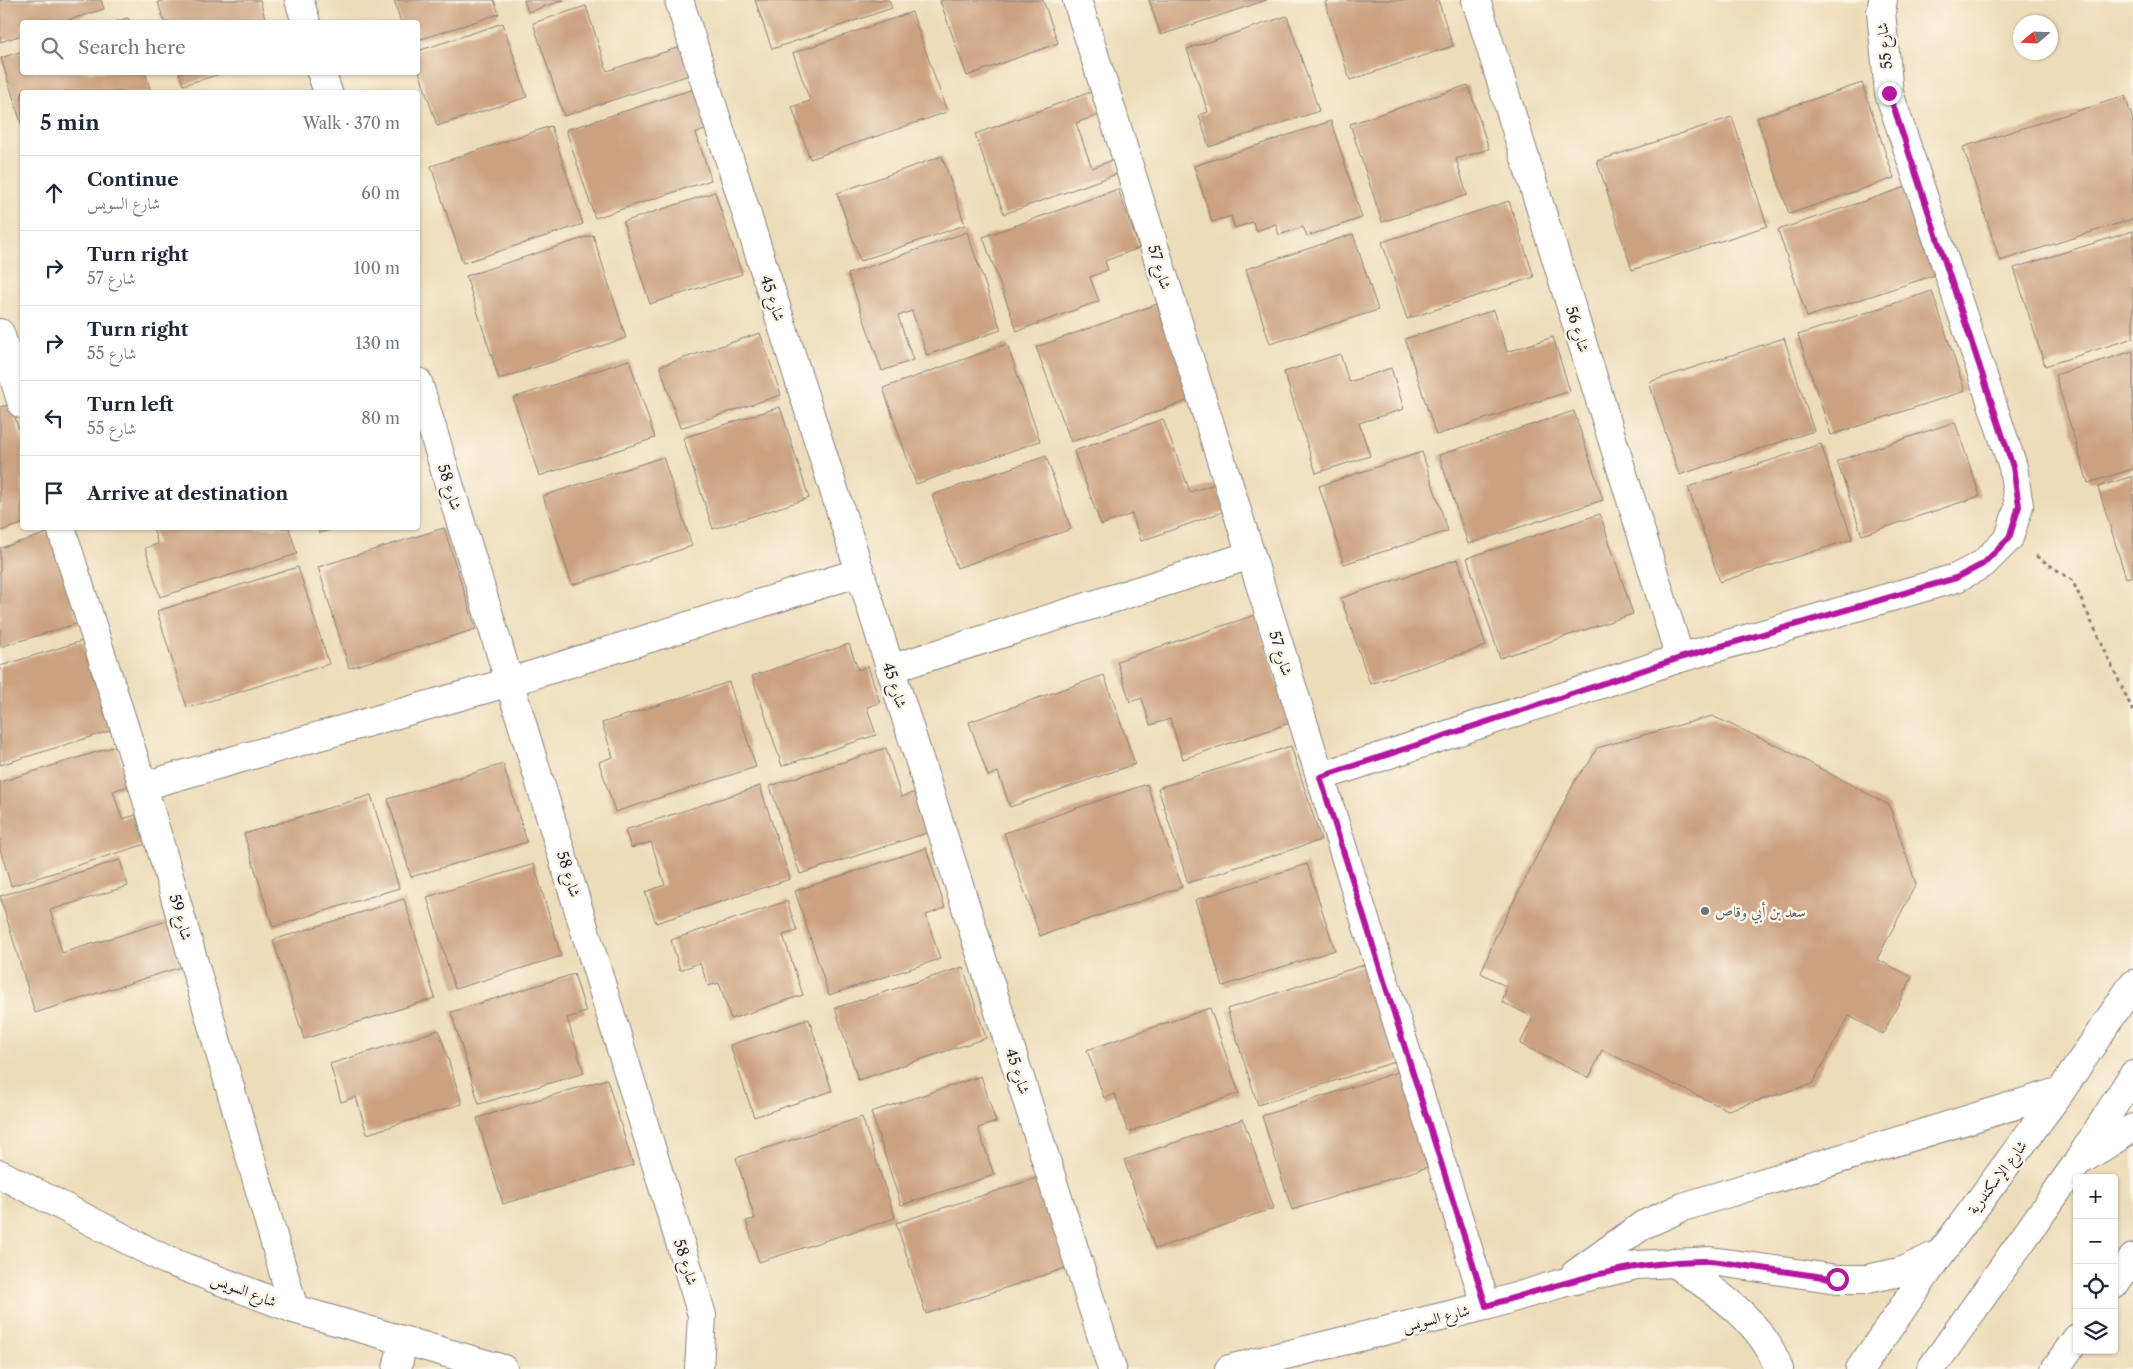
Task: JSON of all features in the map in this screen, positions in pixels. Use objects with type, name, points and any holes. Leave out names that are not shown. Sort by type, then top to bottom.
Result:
[{"type":"street","points":[[299,0],[305,20]]},
{"type":"street","name":"شارع 45","points":[[679,0],[1112,1369]]},
{"type":"street","name":"شارع 57","points":[[1077,0],[1486,1306]]},
{"type":"street","name":"شارع 56","points":[[1476,0],[1680,658]]},
{"type":"street","name":"شارع 55","points":[[1320,777],[1680,658],[1956,578],[1983,564],[2009,538],[2019,506],[2013,467],[1889,93],[1881,12],[1883,0]]},
{"type":"street","points":[[322,75],[327,90]]},
{"type":"street","points":[[0,333],[20,398]]},
{"type":"street","name":"شارع 58","points":[[420,389],[702,1315],[699,1369]]},
{"type":"street","name":"شارع 59","points":[[63,530],[143,786],[294,1309]]},
{"type":"street","points":[[890,669],[1250,555]]},
{"type":"street","points":[[143,786],[510,682],[860,572]]},
{"type":"street","name":"شارع الإسكندرية","points":[[1860,1369],[1941,1253],[2061,1091],[2133,984]]},
{"type":"street","points":[[1931,1369],[2077,1162],[2133,1075]]},
{"type":"street","points":[[1562,1283],[1643,1226],[1683,1207],[2061,1091]]},
{"type":"street","points":[[2077,1162],[2133,1128]]},
{"type":"street","name":"شارع السويس","points":[[0,1174],[166,1260],[294,1309],[503,1369]]},
{"type":"street","name":"شارع السويس","points":[[1229,1369],[1486,1306],[1562,1283],[1637,1265],[1711,1261],[1837,1279],[1868,1278],[1900,1272],[1941,1253]]},
{"type":"street","points":[[2118,1279],[2133,1258]]},
{"type":"street","points":[[1672,1262],[1717,1292],[1756,1326],[1773,1352],[1779,1369]]},
{"type":"street","points":[[398,1369],[402,1340]]},
{"type":"street","points":[[2055,1369],[2073,1344]]},
{"type":"path","points":[[2009,538],[2072,580],[2133,711]]},
{"type":"building","points":[[0,0],[101,0],[104,9],[68,20],[20,20],[20,36],[0,42]]},
{"type":"building","points":[[166,0],[260,0],[265,20],[163,20],[158,2]]},
{"type":"building","points":[[394,0],[494,0],[499,14],[420,39],[420,20],[400,20]]},
{"type":"building","points":[[524,0],[564,0],[528,12]]},
{"type":"building","points":[[755,0],[889,0],[892,8],[772,49]]},
{"type":"building","points":[[1043,0],[1058,43],[967,76],[940,1]]},
{"type":"building","points":[[1149,0],[1267,0],[1161,35]]},
{"type":"building","points":[[1331,0],[1438,0],[1453,46],[1350,80],[1325,2]]},
{"type":"building","points":[[586,6],[607,71],[686,45],[695,73],[564,116],[533,23]]},
{"type":"building","points":[[912,12],[947,112],[810,159],[792,107],[810,101],[793,53]]},
{"type":"building","points":[[1287,16],[1319,111],[1209,147],[1199,115],[1208,112],[1187,49]]},
{"type":"building","points":[[503,23],[527,97],[437,126],[420,74],[420,50]]},
{"type":"building","points":[[20,52],[20,75],[146,75],[150,90],[20,90],[20,120],[1,58]]},
{"type":"building","points":[[180,75],[217,75],[183,85]]},
{"type":"building","points":[[1862,83],[1894,178],[1789,214],[1757,118]]},
{"type":"building","points":[[1468,85],[1489,149],[1456,159],[1467,195],[1382,222],[1350,124]]},
{"type":"building","points":[[700,87],[714,127],[696,133],[711,180],[595,218],[566,130]]},
{"type":"building","points":[[1091,92],[1099,115],[1076,123],[1092,168],[1115,159],[1120,173],[1004,214],[975,134]]},
{"type":"building","points":[[2125,96],[2133,120],[2133,219],[2000,261],[1963,147]]},
{"type":"building","points":[[1732,117],[1767,226],[1632,270],[1597,161]]},
{"type":"building","points":[[1331,121],[1362,218],[1307,236],[1303,227],[1279,235],[1276,224],[1256,231],[1253,222],[1235,228],[1231,216],[1212,222],[1194,166]]},
{"type":"building","points":[[551,126],[583,224],[463,263],[431,166]]},
{"type":"building","points":[[942,156],[965,225],[860,261],[837,193]]},
{"type":"building","points":[[1906,187],[1935,275],[1807,317],[1778,230]]},
{"type":"building","points":[[1118,189],[1139,248],[1105,261],[1108,270],[1090,277],[1099,301],[1017,331],[983,237]]},
{"type":"building","points":[[715,192],[742,274],[650,304],[623,222]]},
{"type":"building","points":[[1509,201],[1534,277],[1407,319],[1382,242]]},
{"type":"building","points":[[2133,231],[2133,338],[2045,366],[2014,268]]},
{"type":"building","points":[[967,232],[1001,330],[927,355],[912,311],[898,316],[913,360],[882,371],[848,274]]},
{"type":"building","points":[[1353,234],[1378,310],[1270,344],[1246,269]]},
{"type":"building","points":[[593,235],[626,338],[499,379],[466,276]]},
{"type":"building","points":[[1932,291],[1965,391],[1831,435],[1798,335]]},
{"type":"building","points":[[1157,304],[1192,399],[1071,442],[1036,347]]},
{"type":"building","points":[[1494,310],[1507,352],[1553,337],[1570,391],[1436,435],[1405,339]]},
{"type":"building","points":[[760,333],[781,395],[680,428],[660,366]]},
{"type":"building","points":[[1784,338],[1814,431],[1679,475],[1649,382]]},
{"type":"building","points":[[1007,344],[1040,441],[916,484],[883,388]]},
{"type":"building","points":[[2133,351],[2133,469],[2088,483],[2055,375]]},
{"type":"building","points":[[1340,354],[1349,382],[1391,368],[1404,409],[1359,423],[1370,456],[1316,473],[1284,372]]},
{"type":"building","points":[[629,360],[655,438],[539,476],[513,398]]},
{"type":"building","points":[[11,404],[20,434],[20,525],[0,531],[0,407]]},
{"type":"building","points":[[780,407],[809,498],[713,529],[683,438]]},
{"type":"building","points":[[1574,411],[1603,500],[1468,544],[1439,455]]},
{"type":"building","points":[[1163,419],[1190,492],[1215,484],[1225,511],[1141,541],[1132,514],[1101,525],[1074,451]]},
{"type":"building","points":[[1955,422],[1980,496],[1862,535],[1837,461]]},
{"type":"building","points":[[1821,444],[1852,539],[1720,582],[1688,487]]},
{"type":"building","points":[[1422,452],[1448,531],[1344,564],[1319,486]]},
{"type":"building","points":[[1046,456],[1071,529],[957,568],[932,495]]},
{"type":"building","points":[[663,457],[692,546],[572,585],[543,496]]},
{"type":"building","points":[[2133,476],[2133,576],[2126,578],[2098,487]]},
{"type":"building","points":[[1600,514],[1633,614],[1500,658],[1467,558]]},
{"type":"building","points":[[444,528],[476,629],[349,668],[318,567]]},
{"type":"building","points":[[154,530],[290,530],[297,554],[160,597],[145,548],[158,544]]},
{"type":"building","points":[[318,530],[329,530],[319,533]]},
{"type":"building","points":[[51,532],[79,623],[0,647],[0,548]]},
{"type":"building","points":[[1458,559],[1486,646],[1370,684],[1341,598]]},
{"type":"building","points":[[298,567],[329,664],[187,708],[157,611]]},
{"type":"building","points":[[1255,615],[1290,723],[1183,759],[1170,719],[1150,725],[1142,698],[1130,702],[1117,661]]},
{"type":"building","points":[[82,641],[110,731],[0,765],[0,666]]},
{"type":"building","points":[[849,644],[858,670],[868,666],[880,703],[867,707],[876,735],[782,766],[752,676]]},
{"type":"building","points":[[1104,675],[1135,764],[1010,807],[998,772],[988,776],[969,722]]},
{"type":"building","points":[[729,682],[756,767],[615,812],[599,762],[613,757],[602,723]]},
{"type":"building","name":"سعد بن أبي وقاص","points":[[1712,716],[1782,748],[1889,805],[1916,884],[1877,959],[1912,977],[1883,1034],[1849,1016],[1812,1084],[1728,1110],[1602,1050],[1589,1078],[1520,1044],[1533,1017],[1502,1002],[1507,987],[1481,973],[1495,938],[1577,777],[1589,763],[1597,748]]},
{"type":"building","points":[[116,746],[128,786],[113,791],[122,819],[136,815],[146,844],[11,886],[0,849],[0,782]]},
{"type":"building","points":[[1291,746],[1321,840],[1188,883],[1158,788]]},
{"type":"building","points":[[886,748],[901,797],[916,792],[930,832],[800,874],[770,786]]},
{"type":"building","points":[[503,764],[527,842],[411,877],[388,799]]},
{"type":"building","points":[[1147,784],[1182,887],[1040,936],[1004,833]]},
{"type":"building","points":[[760,786],[790,879],[656,923],[645,892],[665,885],[651,842],[631,848],[625,830]]},
{"type":"building","points":[[371,795],[399,888],[273,927],[244,834]]},
{"type":"building","points":[[926,848],[945,908],[926,915],[940,959],[829,995],[795,891]]},
{"type":"building","points":[[120,860],[128,886],[50,910],[62,953],[167,921],[181,967],[35,1013],[0,896]]},
{"type":"building","points":[[534,864],[561,956],[455,989],[427,897]]},
{"type":"building","points":[[1307,864],[1335,950],[1223,986],[1195,900]]},
{"type":"building","points":[[404,899],[435,998],[304,1039],[273,940]]},
{"type":"building","points":[[787,901],[797,931],[783,935],[803,995],[731,1019],[719,983],[708,986],[700,963],[680,970],[671,940]]},
{"type":"building","points":[[1373,962],[1404,1059],[1258,1105],[1227,1009]]},
{"type":"building","points":[[963,967],[986,1038],[858,1080],[835,1008]]},
{"type":"building","points":[[574,974],[586,1012],[567,1018],[584,1073],[479,1104],[451,1012]]},
{"type":"building","points":[[1210,1008],[1239,1093],[1128,1132],[1115,1094],[1104,1098],[1087,1050]]},
{"type":"building","points":[[809,1019],[832,1091],[754,1117],[730,1045]]},
{"type":"building","points":[[439,1030],[462,1104],[367,1134],[356,1097],[341,1102],[330,1064]]},
{"type":"building","points":[[1404,1070],[1434,1165],[1292,1210],[1262,1116]]},
{"type":"building","points":[[981,1076],[996,1122],[978,1128],[994,1175],[901,1205],[871,1112]]},
{"type":"building","points":[[607,1079],[633,1165],[503,1204],[477,1118]]},
{"type":"building","points":[[862,1117],[895,1218],[759,1262],[746,1221],[755,1219],[736,1158]]},
{"type":"building","points":[[1243,1119],[1274,1208],[1155,1249],[1124,1160]]},
{"type":"building","points":[[1037,1178],[1066,1268],[926,1314],[896,1223]]},
{"type":"place","name":"سعد بن أبي وقاص","points":[[1705,911]]},
{"type":"route","points":[[1837,1279],[1711,1261],[1672,1262],[1637,1265],[1605,1272],[1486,1306],[1320,777],[1680,658],[1956,578],[1983,564],[2009,538],[2019,506],[2013,467],[1889,93]]}]
